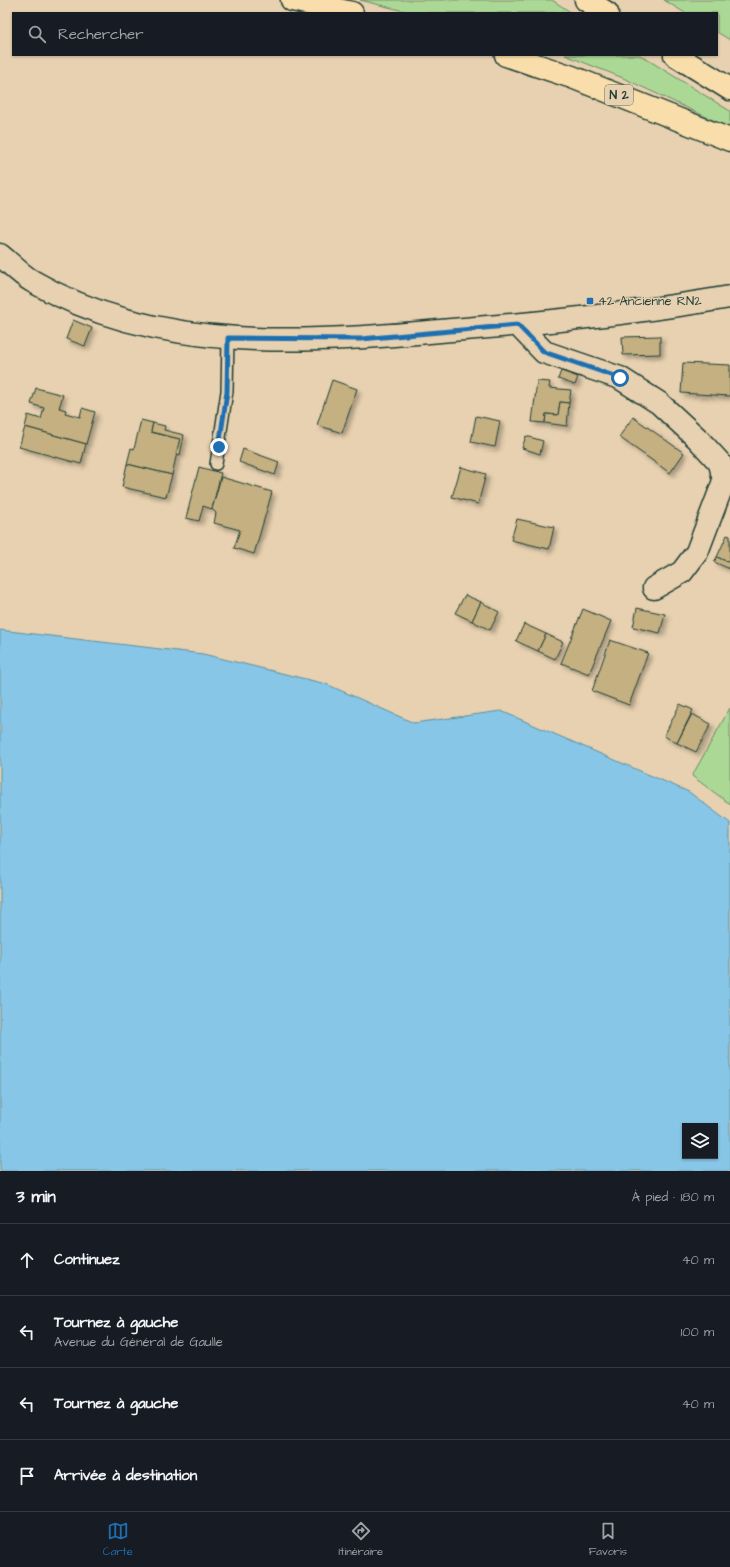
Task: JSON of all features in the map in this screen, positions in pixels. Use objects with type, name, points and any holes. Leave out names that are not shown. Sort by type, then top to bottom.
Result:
[{"type":"main road","points":[[292,0],[347,12]]},
{"type":"main road","points":[[586,0],[605,12]]},
{"type":"main road","name":"N 2","points":[[509,56],[572,77],[730,140]]},
{"type":"main road","points":[[677,56],[730,89]]},
{"type":"main road","points":[[0,254],[30,280],[77,304],[143,325],[200,336],[228,338],[361,339],[518,325],[669,307],[730,297]]},
{"type":"main road","points":[[518,325],[544,352],[620,378],[659,403],[698,439],[720,463],[724,481],[697,552],[682,572],[654,588]]},
{"type":"lane","points":[[216,464],[227,392],[228,338]]},
{"type":"green space","points":[[360,0],[552,0],[570,12],[408,12]]},
{"type":"green space","points":[[664,0],[730,0],[730,40],[718,33],[718,12],[683,12]]},
{"type":"green space","points":[[568,56],[642,56],[730,111],[730,128],[623,78]]},
{"type":"green space","points":[[730,708],[730,804],[692,776]]},
{"type":"water","points":[[0,630],[203,654],[326,684],[414,723],[501,711],[689,792],[730,823],[730,1171],[0,1171]]},
{"type":"building","points":[[73,320],[92,328],[85,346],[66,339]]},
{"type":"building","points":[[660,336],[660,354],[623,355],[622,337]]},
{"type":"building","points":[[683,363],[730,365],[730,396],[681,393]]},
{"type":"building","points":[[561,371],[578,377],[575,385],[558,379]]},
{"type":"building","points":[[332,380],[357,389],[342,433],[317,425]]},
{"type":"building","points":[[537,381],[550,382],[549,388],[571,390],[569,403],[560,402],[558,415],[546,414],[545,423],[532,422]]},
{"type":"building","points":[[36,388],[63,395],[59,408],[66,410],[65,413],[80,417],[82,408],[95,412],[86,444],[25,427],[28,415],[41,419],[44,408],[31,404]]},
{"type":"building","points":[[560,402],[569,403],[567,426],[545,423],[546,414],[558,415]]},
{"type":"building","points":[[476,416],[500,421],[495,447],[471,442]]},
{"type":"building","points":[[633,417],[684,453],[670,473],[619,437]]},
{"type":"building","points":[[141,420],[153,423],[151,432],[180,439],[172,475],[127,464],[131,448],[134,449]]},
{"type":"building","points":[[153,423],[165,426],[164,430],[184,435],[180,455],[176,454],[180,439],[151,432]]},
{"type":"building","points":[[25,427],[86,444],[81,464],[19,447]]},
{"type":"building","points":[[526,436],[543,441],[540,454],[522,448]]},
{"type":"building","points":[[243,449],[279,462],[275,475],[239,462]]},
{"type":"building","points":[[127,464],[172,475],[166,497],[122,487]]},
{"type":"building","points":[[199,467],[221,473],[212,509],[203,506],[199,521],[186,518]]},
{"type":"building","points":[[461,467],[486,474],[478,504],[452,497]]},
{"type":"building","points":[[221,477],[272,492],[254,554],[234,548],[240,530],[214,523],[216,513],[212,509]]},
{"type":"building","points":[[517,519],[554,527],[549,549],[511,540]]},
{"type":"building","points":[[727,535],[730,536],[730,563],[717,557]]},
{"type":"building","points":[[717,557],[730,563],[730,569],[714,562]]},
{"type":"building","points":[[465,595],[481,602],[472,621],[455,613]]},
{"type":"building","points":[[481,602],[499,612],[490,630],[472,621]]},
{"type":"building","points":[[637,608],[665,614],[660,633],[633,627]]},
{"type":"building","points":[[583,609],[611,621],[589,674],[561,663]]},
{"type":"building","points":[[524,624],[546,634],[538,651],[516,641]]},
{"type":"building","points":[[546,634],[563,642],[555,659],[538,651]]},
{"type":"building","points":[[610,640],[648,653],[629,705],[592,691]]},
{"type":"building","points":[[680,704],[693,710],[677,743],[664,736]]},
{"type":"building","points":[[692,714],[711,724],[696,752],[677,743]]},
{"type":"place","name":"42 Ancienne RN2","points":[[590,301]]},
{"type":"route","points":[[219,447],[227,392],[228,338],[361,339],[518,325],[544,352],[620,378]]}]
